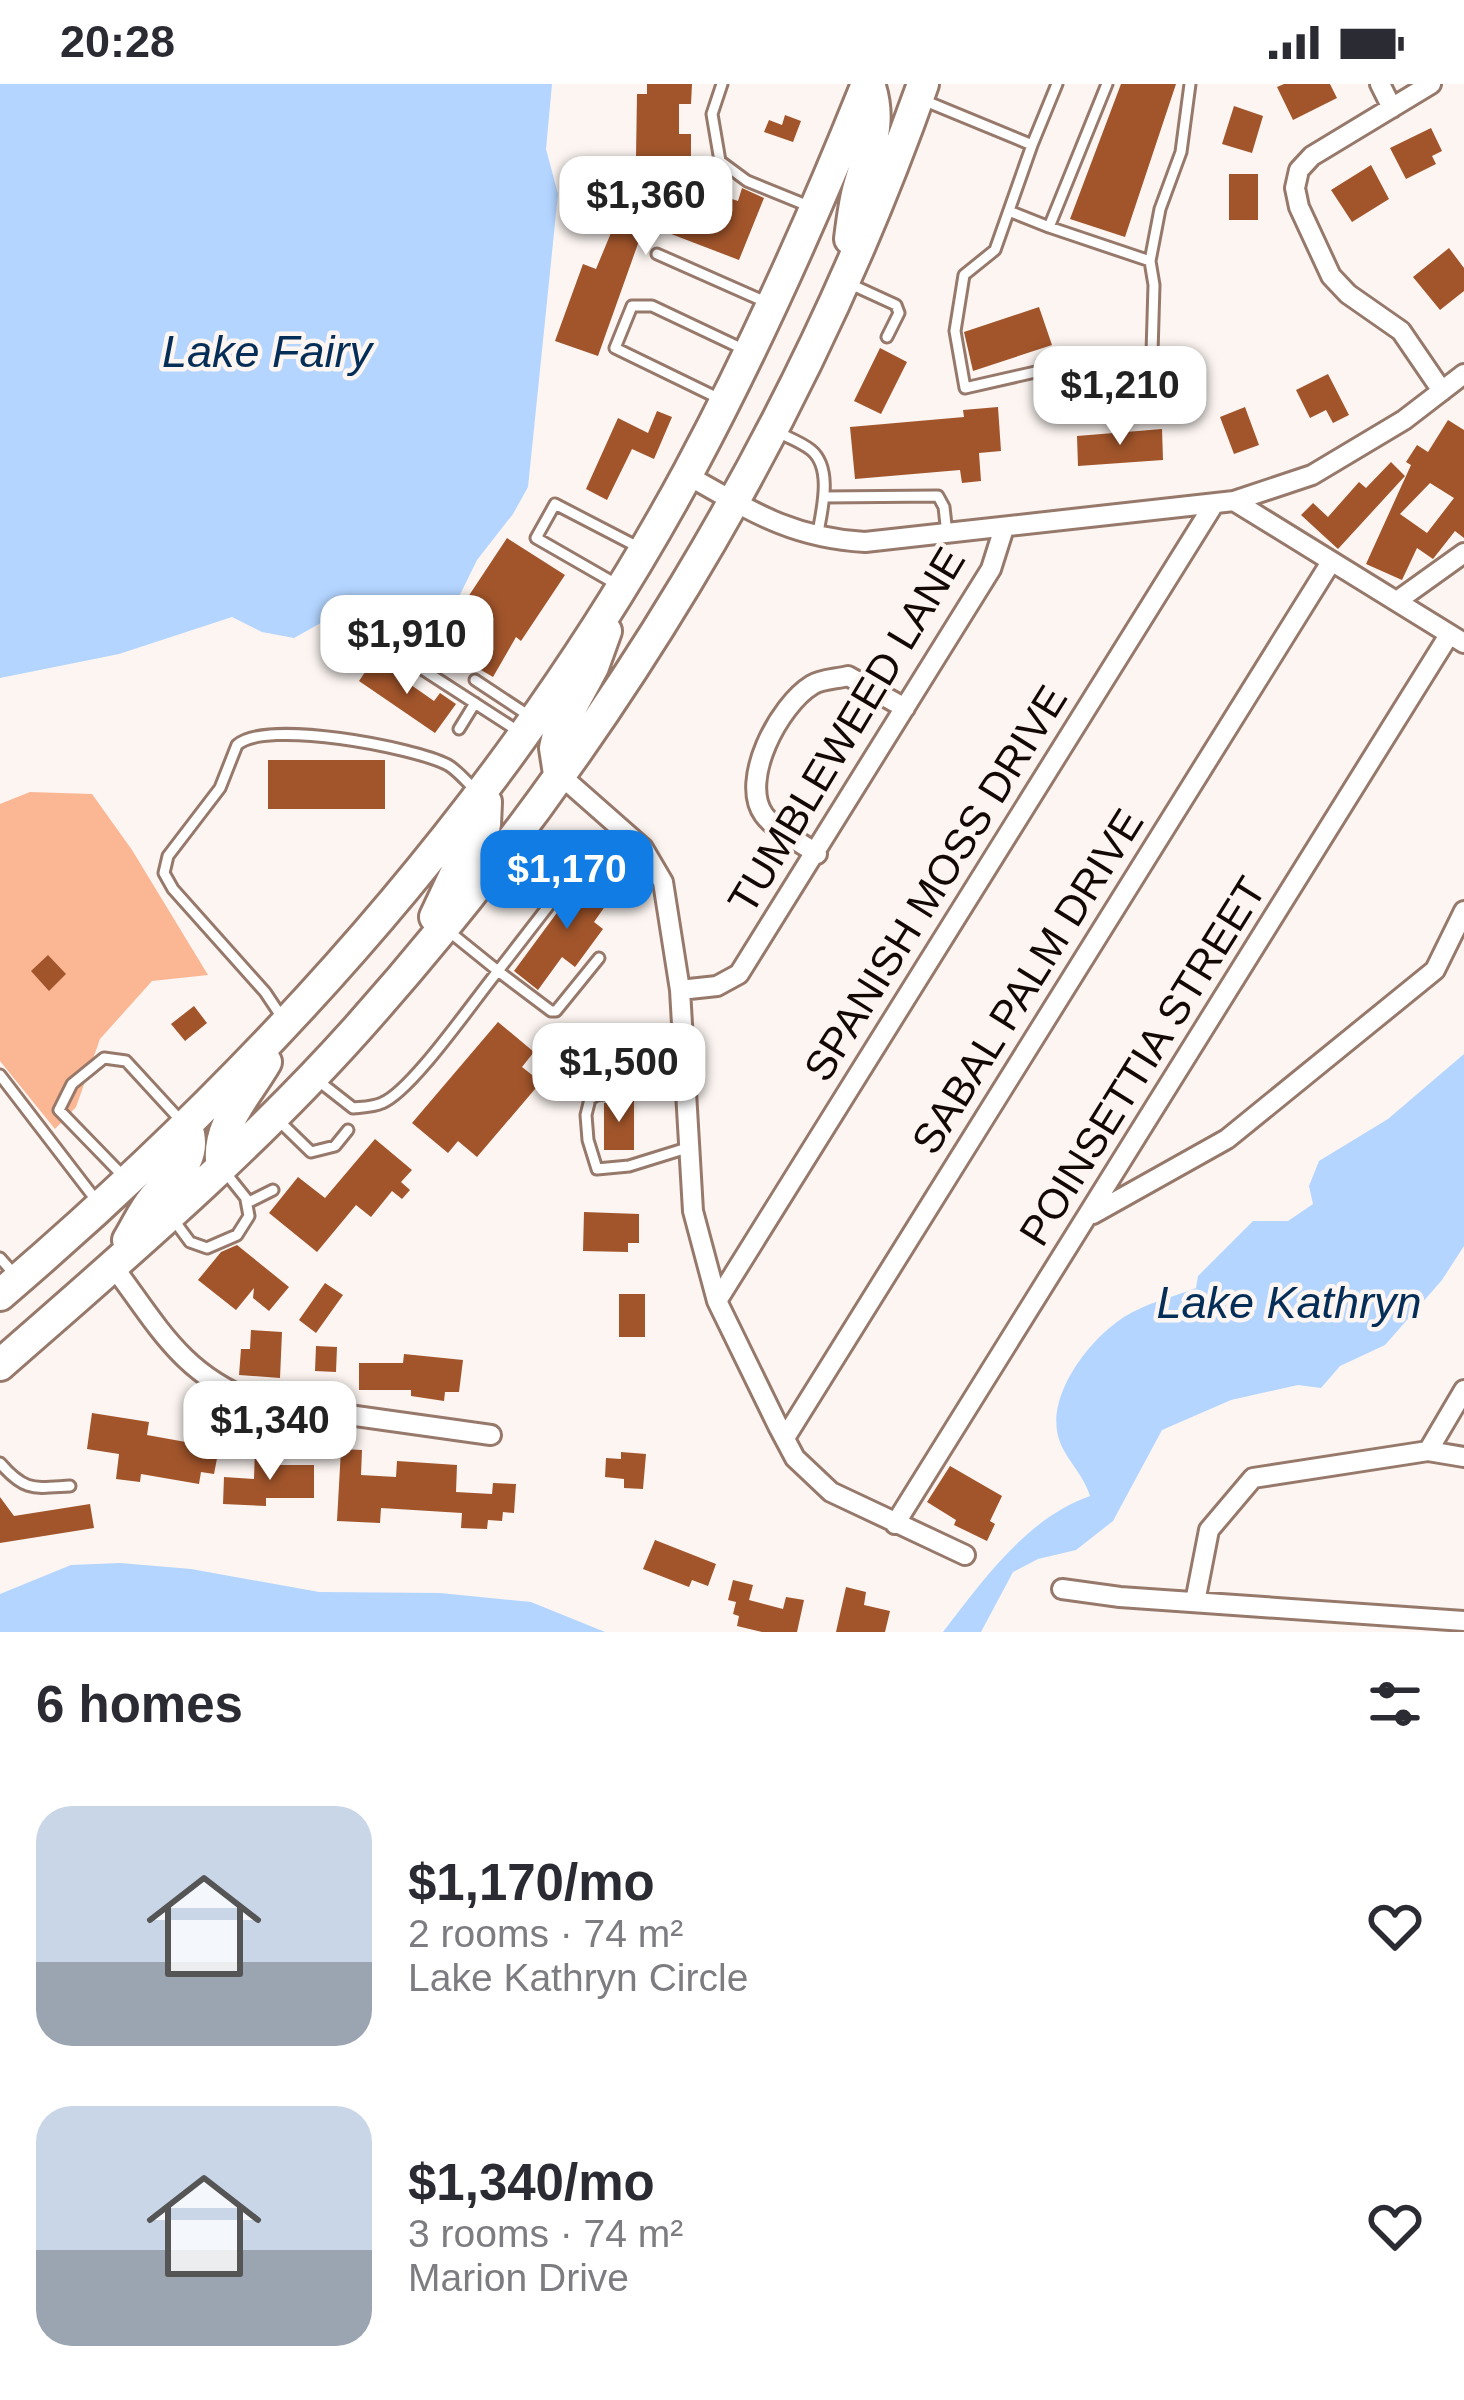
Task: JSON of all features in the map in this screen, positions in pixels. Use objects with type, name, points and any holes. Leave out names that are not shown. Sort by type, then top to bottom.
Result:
[{"type":"main road","points":[[6,1277],[53,1250],[187,1127],[287,1025],[480,795],[622,584],[686,475],[772,305],[868,84]]},
{"type":"main road","points":[[843,281],[857,194],[876,132],[876,104],[868,84]]},
{"type":"main road","points":[[0,1365],[222,1167],[311,1076],[415,961],[559,774],[633,665],[771,428],[843,281],[915,89]]},
{"type":"main road","points":[[559,774],[555,748],[559,730],[593,668],[622,584]]},
{"type":"main road","points":[[415,961],[460,864],[485,825],[487,802],[480,795]]},
{"type":"main road","points":[[222,1167],[218,1149],[224,1127],[239,1110],[287,1025]]},
{"type":"main road","points":[[113,1266],[151,1202],[189,1158],[192,1140],[187,1127]]},
{"type":"main road","points":[[0,1321],[53,1250]]},
{"type":"street","points":[[1380,84],[1392,108]]},
{"type":"street","points":[[1431,84],[1312,156],[1299,170],[1295,188],[1331,277],[1401,331],[1442,391]]},
{"type":"street","points":[[686,475],[793,531],[865,542],[1224,503],[1312,476],[1404,420],[1464,374]]},
{"type":"street","points":[[1224,503],[1457,639]]},
{"type":"street","name":"SPANISH MOSS DRIVE","points":[[717,1300],[1224,503]]},
{"type":"street","name":"TUMBLEWEED LANE","points":[[680,990],[717,986],[739,974],[991,569],[1004,528]]},
{"type":"street","points":[[1397,601],[1464,553]]},
{"type":"street","name":"SABAL PALM DRIVE","points":[[784,1438],[1331,562]]},
{"type":"street","name":"POINSETTIA STREET","points":[[895,1524],[1457,639]]},
{"type":"street","points":[[817,854],[764,816],[753,786],[764,749],[789,709],[813,684],[848,676],[905,708]]},
{"type":"street","points":[[559,774],[643,848],[669,902],[680,990],[693,1211],[717,1300],[784,1438],[807,1473],[831,1492],[965,1555]]},
{"type":"street","points":[[1088,1216],[1227,1138],[1262,1111],[1435,970],[1464,911]]},
{"type":"street","points":[[113,1266],[184,1360],[226,1391],[256,1402],[491,1435]]},
{"type":"street","points":[[1428,1450],[1464,1390]]},
{"type":"street","points":[[1195,1602],[1209,1530],[1253,1478],[1428,1450],[1464,1456]]},
{"type":"street","points":[[1063,1589],[1464,1622]]},
{"type":"lane","points":[[722,84],[712,114],[720,161],[747,182],[816,208]]},
{"type":"lane","points":[[1057,84],[995,250],[964,275],[955,331],[965,388],[1152,353],[1150,261],[1160,209],[1181,152],[1190,84]]},
{"type":"lane","points":[[1048,227],[1107,84]]},
{"type":"lane","points":[[915,89],[1032,145]]},
{"type":"lane","points":[[1009,211],[1150,261]]},
{"type":"lane","points":[[657,254],[772,305]]},
{"type":"lane","points":[[843,281],[896,305],[899,313],[887,337]]},
{"type":"lane","points":[[724,401],[615,349],[632,305],[652,305],[750,352]]},
{"type":"lane","points":[[771,428],[815,452],[822,467],[824,497],[817,538]]},
{"type":"lane","points":[[824,497],[938,496],[947,534]]},
{"type":"lane","points":[[622,584],[536,538],[555,504],[643,549]]},
{"type":"lane","points":[[392,649],[476,703],[528,727]]},
{"type":"lane","points":[[476,680],[528,727]]},
{"type":"lane","points":[[459,729],[476,703]]},
{"type":"lane","points":[[287,1025],[265,992],[172,889],[164,873],[168,856],[220,788],[237,746],[257,734],[374,742],[450,766],[480,795]]},
{"type":"lane","points":[[311,1076],[353,1108],[386,1102],[428,1058],[577,869]]},
{"type":"lane","points":[[443,926],[551,1011],[556,1011],[599,958]]},
{"type":"lane","points":[[41,1128],[59,1110],[72,1084],[104,1058],[126,1061],[187,1127]]},
{"type":"lane","points":[[0,1075],[102,1207]]},
{"type":"lane","points":[[684,1081],[597,1095],[590,1100],[586,1115],[597,1169],[629,1166],[687,1148]]},
{"type":"lane","points":[[59,1110],[129,1182]]},
{"type":"lane","points":[[273,1115],[311,1152],[335,1147],[348,1130]]},
{"type":"lane","points":[[170,1214],[190,1242],[207,1248],[237,1235],[249,1216],[246,1200],[222,1167]]},
{"type":"lane","points":[[246,1200],[254,1201],[273,1190]]},
{"type":"lane","points":[[0,1463],[27,1487],[70,1486]]},
{"type":"shaded area","points":[[30,792],[92,794],[208,975],[152,981],[100,1039],[76,1107],[55,1129],[0,1061],[0,804]]},
{"type":"water","name":"Lake Fairy","points":[[0,84],[552,84],[546,149],[558,194],[528,487],[477,560],[452,611],[435,627],[416,635],[404,632],[368,605],[353,605],[294,638],[262,632],[232,617],[119,654],[0,678]]},
{"type":"water","name":"Lake Kathryn","points":[[1464,1054],[1464,1246],[1442,1280],[1385,1345],[1340,1366],[1321,1388],[1298,1385],[1231,1400],[1162,1430],[1113,1521],[1076,1550],[1038,1559],[1013,1572],[981,1632],[943,1632],[1026,1535],[1090,1496],[1062,1446],[1056,1421],[1066,1383],[1090,1348],[1135,1311],[1196,1288],[1198,1276],[1253,1221],[1288,1221],[1313,1204],[1309,1186],[1319,1161],[1388,1119]]},
{"type":"water","points":[[120,1563],[191,1569],[319,1592],[440,1593],[531,1602],[605,1632],[0,1632],[0,1594],[71,1565]]},
{"type":"building","points":[[647,84],[692,84],[691,104],[679,104],[679,134],[691,134],[691,157],[636,157],[637,94],[647,94]]},
{"type":"building","points":[[1121,84],[1176,84],[1125,237],[1070,219]]},
{"type":"building","points":[[1330,84],[1337,98],[1293,120],[1277,87]]},
{"type":"building","points":[[1234,106],[1263,116],[1252,153],[1222,144]]},
{"type":"building","points":[[785,115],[801,121],[793,142],[764,132],[769,120],[782,125]]},
{"type":"building","points":[[1431,128],[1442,151],[1432,156],[1436,164],[1406,179],[1390,148]]},
{"type":"building","points":[[1371,165],[1389,199],[1352,222],[1331,190]]},
{"type":"building","points":[[1229,174],[1258,174],[1258,220],[1229,220]]},
{"type":"building","points":[[630,187],[720,224],[729,198],[738,201],[742,188],[764,198],[739,260],[645,224],[598,356],[555,341],[583,264],[596,269]]},
{"type":"building","points":[[1449,248],[1464,268],[1464,291],[1440,310],[1413,277]]},
{"type":"building","points":[[1039,307],[1052,345],[973,371],[964,332]]},
{"type":"building","points":[[880,348],[907,362],[881,414],[854,401]]},
{"type":"building","points":[[1328,374],[1349,415],[1333,423],[1326,410],[1310,418],[1296,390]]},
{"type":"building","points":[[998,407],[1001,451],[979,453],[981,481],[962,483],[960,470],[855,479],[850,427],[964,417],[963,410]]},
{"type":"building","points":[[1245,407],[1259,445],[1234,454],[1220,417]]},
{"type":"building","points":[[657,411],[672,417],[654,459],[632,449],[607,500],[586,489],[618,418],[648,433]]},
{"type":"building","points":[[1448,420],[1464,430],[1464,538],[1455,531],[1433,559],[1417,548],[1402,580],[1366,564],[1411,465],[1406,462],[1417,445],[1428,452]],"holes":[[[1430,483],[1454,498],[1427,533],[1400,514]]]},
{"type":"building","points":[[1162,429],[1163,460],[1078,466],[1077,436]]},
{"type":"building","points":[[1391,462],[1405,476],[1338,549],[1301,515],[1313,503],[1328,517],[1359,482],[1366,488]]},
{"type":"building","points":[[507,538],[565,575],[521,641],[516,637],[493,677],[469,663],[493,622],[464,603]]},
{"type":"building","points":[[374,659],[434,701],[440,693],[456,704],[435,733],[359,681]]},
{"type":"building","points":[[268,760],[385,760],[385,809],[268,809]]},
{"type":"building","points":[[587,872],[615,892],[594,922],[603,929],[575,967],[562,957],[538,990],[514,971]]},
{"type":"building","points":[[48,955],[66,974],[49,991],[31,971]]},
{"type":"building","points":[[194,1006],[207,1023],[185,1041],[171,1024]]},
{"type":"building","points":[[498,1022],[534,1052],[522,1067],[541,1082],[477,1157],[458,1141],[448,1153],[412,1123]]},
{"type":"building","points":[[634,1098],[634,1150],[604,1150],[604,1103]]},
{"type":"building","points":[[375,1139],[412,1170],[401,1182],[410,1190],[402,1199],[392,1191],[371,1217],[356,1205],[317,1252],[269,1213],[298,1177],[325,1198]]},
{"type":"building","points":[[584,1212],[639,1214],[639,1243],[628,1243],[628,1252],[583,1251]]},
{"type":"building","points":[[237,1245],[289,1287],[269,1311],[253,1298],[254,1288],[236,1310],[198,1280],[221,1252]]},
{"type":"building","points":[[325,1283],[343,1295],[316,1333],[299,1320]]},
{"type":"building","points":[[619,1294],[645,1294],[645,1337],[619,1337]]},
{"type":"building","points":[[251,1330],[282,1332],[280,1378],[239,1375],[241,1349],[250,1349]]},
{"type":"building","points":[[316,1346],[337,1347],[336,1372],[315,1371]]},
{"type":"building","points":[[404,1354],[463,1360],[459,1392],[445,1392],[444,1401],[411,1396],[411,1390],[359,1390],[359,1363],[403,1363]]},
{"type":"building","points":[[92,1413],[149,1422],[147,1435],[219,1448],[214,1474],[201,1472],[199,1484],[141,1474],[140,1482],[116,1479],[119,1454],[87,1449]]},
{"type":"building","points":[[255,1448],[269,1449],[268,1465],[314,1465],[314,1498],[266,1498],[266,1506],[223,1504],[224,1477],[254,1479]]},
{"type":"building","points":[[341,1449],[362,1450],[361,1475],[396,1477],[397,1461],[457,1465],[456,1492],[492,1494],[493,1483],[516,1484],[514,1513],[503,1512],[502,1521],[488,1520],[487,1529],[461,1528],[462,1513],[381,1508],[380,1523],[337,1521]]},
{"type":"building","points":[[621,1452],[646,1454],[643,1489],[624,1488],[624,1479],[605,1477],[606,1458],[621,1459]]},
{"type":"building","points":[[950,1466],[1002,1496],[987,1541],[954,1525],[956,1520],[927,1502]]},
{"type":"building","points":[[0,1497],[14,1516],[90,1504],[94,1528],[0,1543]]},
{"type":"building","points":[[655,1540],[716,1564],[708,1586],[692,1580],[689,1587],[643,1569]]},
{"type":"building","points":[[733,1580],[753,1585],[749,1600],[783,1609],[786,1597],[804,1600],[797,1632],[737,1626],[736,1602],[728,1600]]},
{"type":"building","points":[[846,1587],[866,1592],[864,1605],[890,1611],[885,1632],[836,1632]]}]
